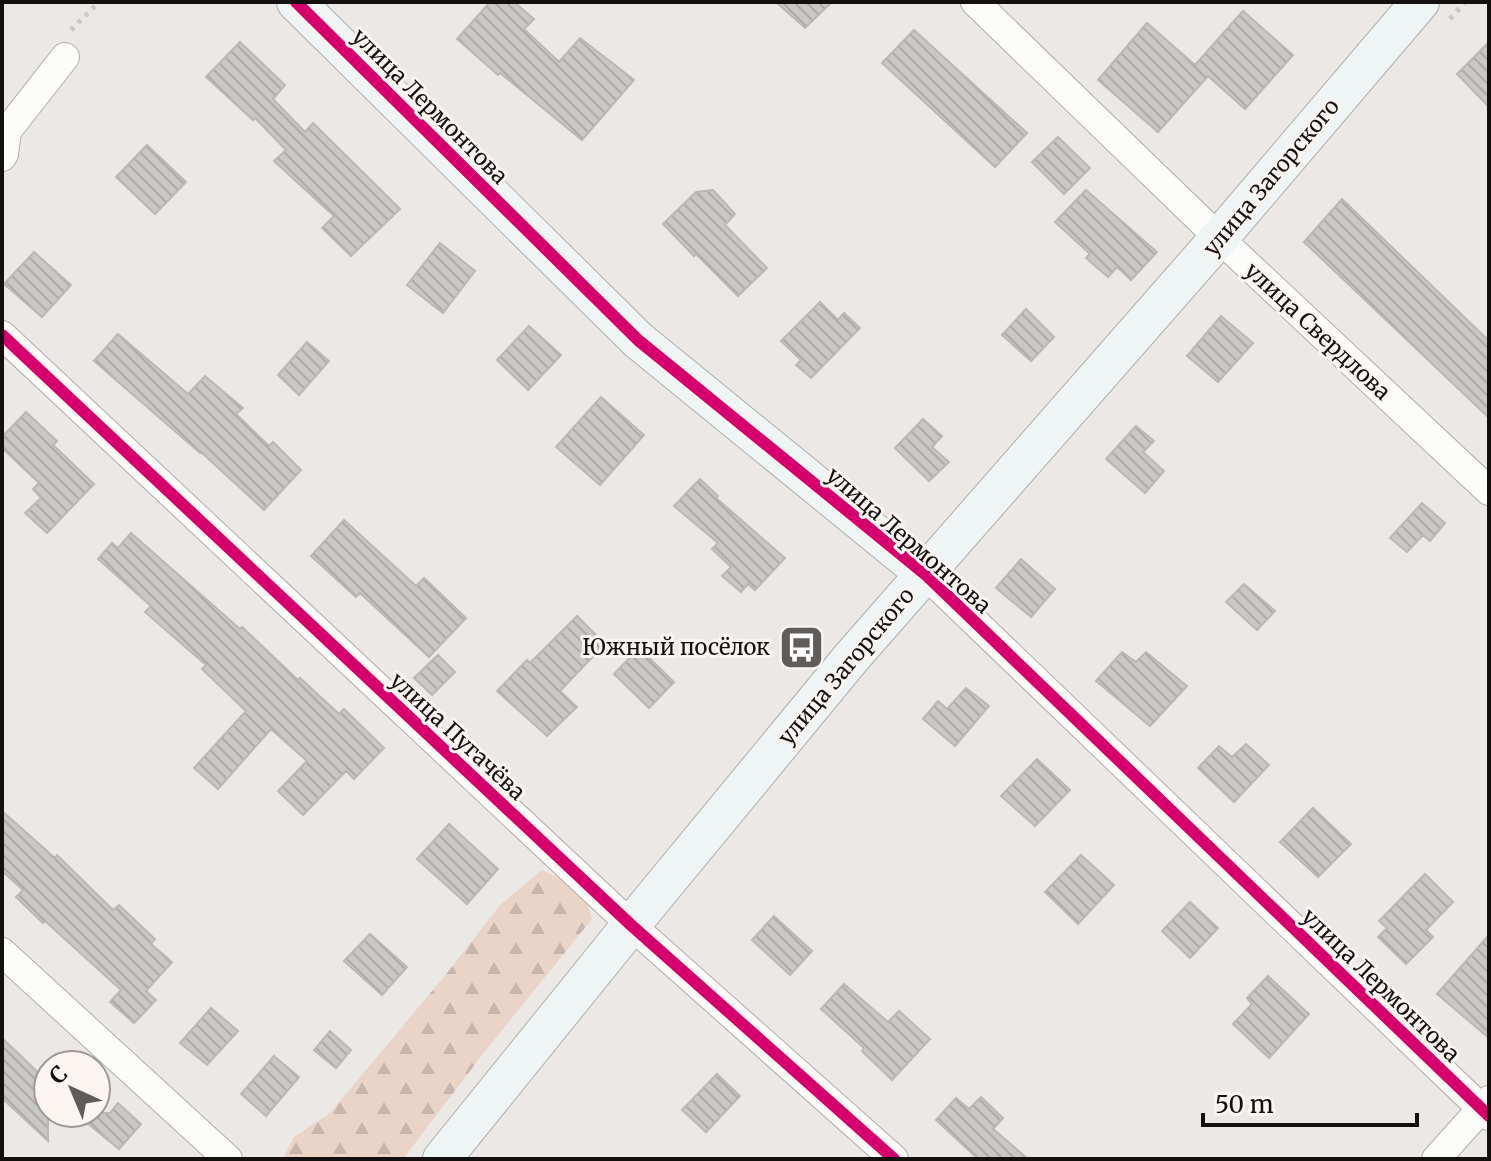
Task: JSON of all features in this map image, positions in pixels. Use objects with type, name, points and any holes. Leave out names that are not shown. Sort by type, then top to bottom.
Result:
[{"type":"main road","name":"улица Лермонтова","points":[[296,2],[638,340],[925,574]]},
{"type":"main road","name":"улица Загорского","points":[[442,1159],[851,658],[1219,238],[1420,2]]},
{"type":"street","name":"улица Свердлова","points":[[975,2],[1219,238],[1489,491]]},
{"type":"street","points":[[2,157],[7,131],[65,57]]},
{"type":"street","name":"улица Пугачёва","points":[[2,335],[631,925],[894,1159]]},
{"type":"street","name":"улица Лермонтова","points":[[925,574],[1486,1109]]},
{"type":"street","points":[[2,952],[228,1159]]},
{"type":"street","points":[[1436,1159],[1486,1109]]},
{"type":"green space","points":[[542,870],[561,879],[587,902],[592,919],[403,1159],[283,1159],[294,1137],[330,1113],[500,905]]},
{"type":"building","points":[[490,2],[514,2],[534,19],[524,29],[559,62],[580,38],[634,80],[582,140],[457,39]]},
{"type":"building","points":[[776,2],[832,2],[805,28]]},
{"type":"building","points":[[1243,11],[1293,55],[1245,109],[1208,76],[1158,132],[1098,80],[1147,23],[1195,65]]},
{"type":"building","points":[[914,30],[1027,133],[995,167],[882,63]]},
{"type":"building","points":[[240,42],[285,85],[273,99],[305,132],[313,123],[400,209],[351,256],[322,228],[334,216],[274,161],[286,150],[255,118],[253,120],[206,77]]},
{"type":"building","points":[[1489,42],[1489,107],[1457,74]]},
{"type":"building","points":[[1058,137],[1090,168],[1064,194],[1032,162]]},
{"type":"building","points":[[147,145],[186,182],[155,214],[116,177]]},
{"type":"building","points":[[713,190],[735,214],[725,225],[767,268],[738,296],[663,224],[696,192]]},
{"type":"building","points":[[1086,190],[1157,252],[1131,280],[1117,267],[1108,277],[1086,258],[1090,254],[1055,222]]},
{"type":"building","points":[[1342,199],[1489,341],[1489,418],[1304,242]]},
{"type":"building","points":[[440,243],[475,271],[443,313],[407,285]]},
{"type":"building","points":[[34,252],[71,285],[42,317],[4,284]]},
{"type":"building","points":[[820,302],[838,320],[844,313],[860,328],[811,378],[796,365],[801,360],[781,341]]},
{"type":"building","points":[[1026,309],[1054,337],[1031,361],[1002,335]]},
{"type":"building","points":[[1221,316],[1253,343],[1218,382],[1187,356]]},
{"type":"building","points":[[529,326],[561,355],[528,390],[497,360]]},
{"type":"building","points":[[118,334],[188,394],[205,376],[243,408],[236,414],[269,446],[273,442],[301,470],[264,510],[94,361]]},
{"type":"building","points":[[307,342],[329,361],[299,395],[278,375]]},
{"type":"building","points":[[601,397],[644,435],[600,485],[556,447]]},
{"type":"building","points":[[26,412],[57,441],[53,445],[94,484],[47,533],[25,513],[41,498],[33,489],[39,483],[2,448],[2,437]]},
{"type":"building","points":[[923,419],[942,436],[932,447],[949,462],[929,481],[895,448]]},
{"type":"building","points":[[1136,426],[1154,441],[1143,452],[1164,471],[1145,493],[1106,459]]},
{"type":"building","points":[[700,479],[718,496],[716,498],[785,558],[755,590],[748,584],[741,592],[722,576],[731,567],[712,549],[718,543],[674,506]]},
{"type":"building","points":[[1422,503],[1445,523],[1430,541],[1423,535],[1407,552],[1390,538]]},
{"type":"building","points":[[344,520],[416,586],[424,578],[466,618],[429,657],[360,593],[356,597],[311,556]]},
{"type":"building","points":[[131,533],[240,629],[242,627],[298,680],[300,678],[339,714],[344,709],[384,748],[354,779],[346,771],[303,815],[278,791],[307,761],[271,729],[218,789],[194,768],[246,711],[202,669],[206,665],[145,612],[151,606],[98,559],[112,543],[118,548]]},
{"type":"building","points":[[1021,559],[1055,589],[1031,617],[996,588]]},
{"type":"building","points":[[1244,584],[1275,611],[1257,630],[1226,602]]},
{"type":"building","points":[[577,616],[605,644],[560,691],[577,707],[547,736],[497,691]]},
{"type":"building","points":[[639,648],[674,682],[649,708],[614,674]]},
{"type":"building","points":[[1122,652],[1136,662],[1146,652],[1187,686],[1150,726],[1096,681]]},
{"type":"building","points":[[438,655],[455,672],[432,695],[414,678]]},
{"type":"building","points":[[966,688],[989,706],[955,746],[923,719],[938,701],[947,709]]},
{"type":"building","points":[[1246,744],[1269,765],[1234,802],[1198,768],[1219,746],[1232,757]]},
{"type":"building","points":[[1037,759],[1070,790],[1035,826],[1001,796]]},
{"type":"building","points":[[1313,808],[1351,844],[1318,877],[1280,842]]},
{"type":"building","points":[[2,811],[55,858],[57,855],[113,910],[119,905],[155,939],[151,944],[172,962],[146,991],[156,1000],[134,1023],[110,1002],[121,990],[16,897],[23,890],[2,871]]},
{"type":"building","points":[[449,824],[498,869],[467,904],[417,859]]},
{"type":"building","points":[[1081,855],[1114,885],[1078,924],[1045,892]]},
{"type":"building","points":[[1425,874],[1453,902],[1426,930],[1433,937],[1406,964],[1378,937],[1387,928],[1379,921]]},
{"type":"building","points":[[1190,902],[1218,928],[1190,958],[1162,931]]},
{"type":"building","points":[[774,916],[812,951],[790,975],[752,940]]},
{"type":"building","points":[[370,934],[407,967],[382,995],[344,961]]},
{"type":"building","points":[[1489,935],[1489,1038],[1437,994]]},
{"type":"building","points":[[1268,976],[1309,1014],[1269,1058],[1233,1024],[1252,1004],[1247,998]]},
{"type":"building","points":[[844,984],[888,1022],[899,1011],[930,1039],[892,1080],[862,1051],[864,1048],[821,1009]]},
{"type":"building","points":[[211,1008],[238,1031],[207,1065],[180,1043]]},
{"type":"building","points":[[330,1031],[351,1050],[336,1068],[314,1050]]},
{"type":"building","points":[[2,1038],[32,1067],[32,1126],[2,1098]]},
{"type":"building","points":[[274,1056],[299,1077],[266,1116],[241,1094]]},
{"type":"building","points":[[717,1074],[740,1096],[706,1132],[682,1110]]},
{"type":"building","points":[[981,1097],[1003,1118],[993,1129],[1028,1159],[978,1159],[936,1120],[956,1098],[969,1109]]},
{"type":"building","points":[[118,1103],[141,1124],[119,1149],[95,1129],[112,1129],[112,1110]]},
{"type":"building","points":[[35,1129],[48,1129],[48,1141]]},
{"type":"cycle path","points":[[296,2],[638,340],[925,574],[1489,1116]]},
{"type":"cycle path","points":[[2,335],[631,925],[894,1159]]},
{"type":"place","name":"Южный посёлок","points":[[801,647]]}]
